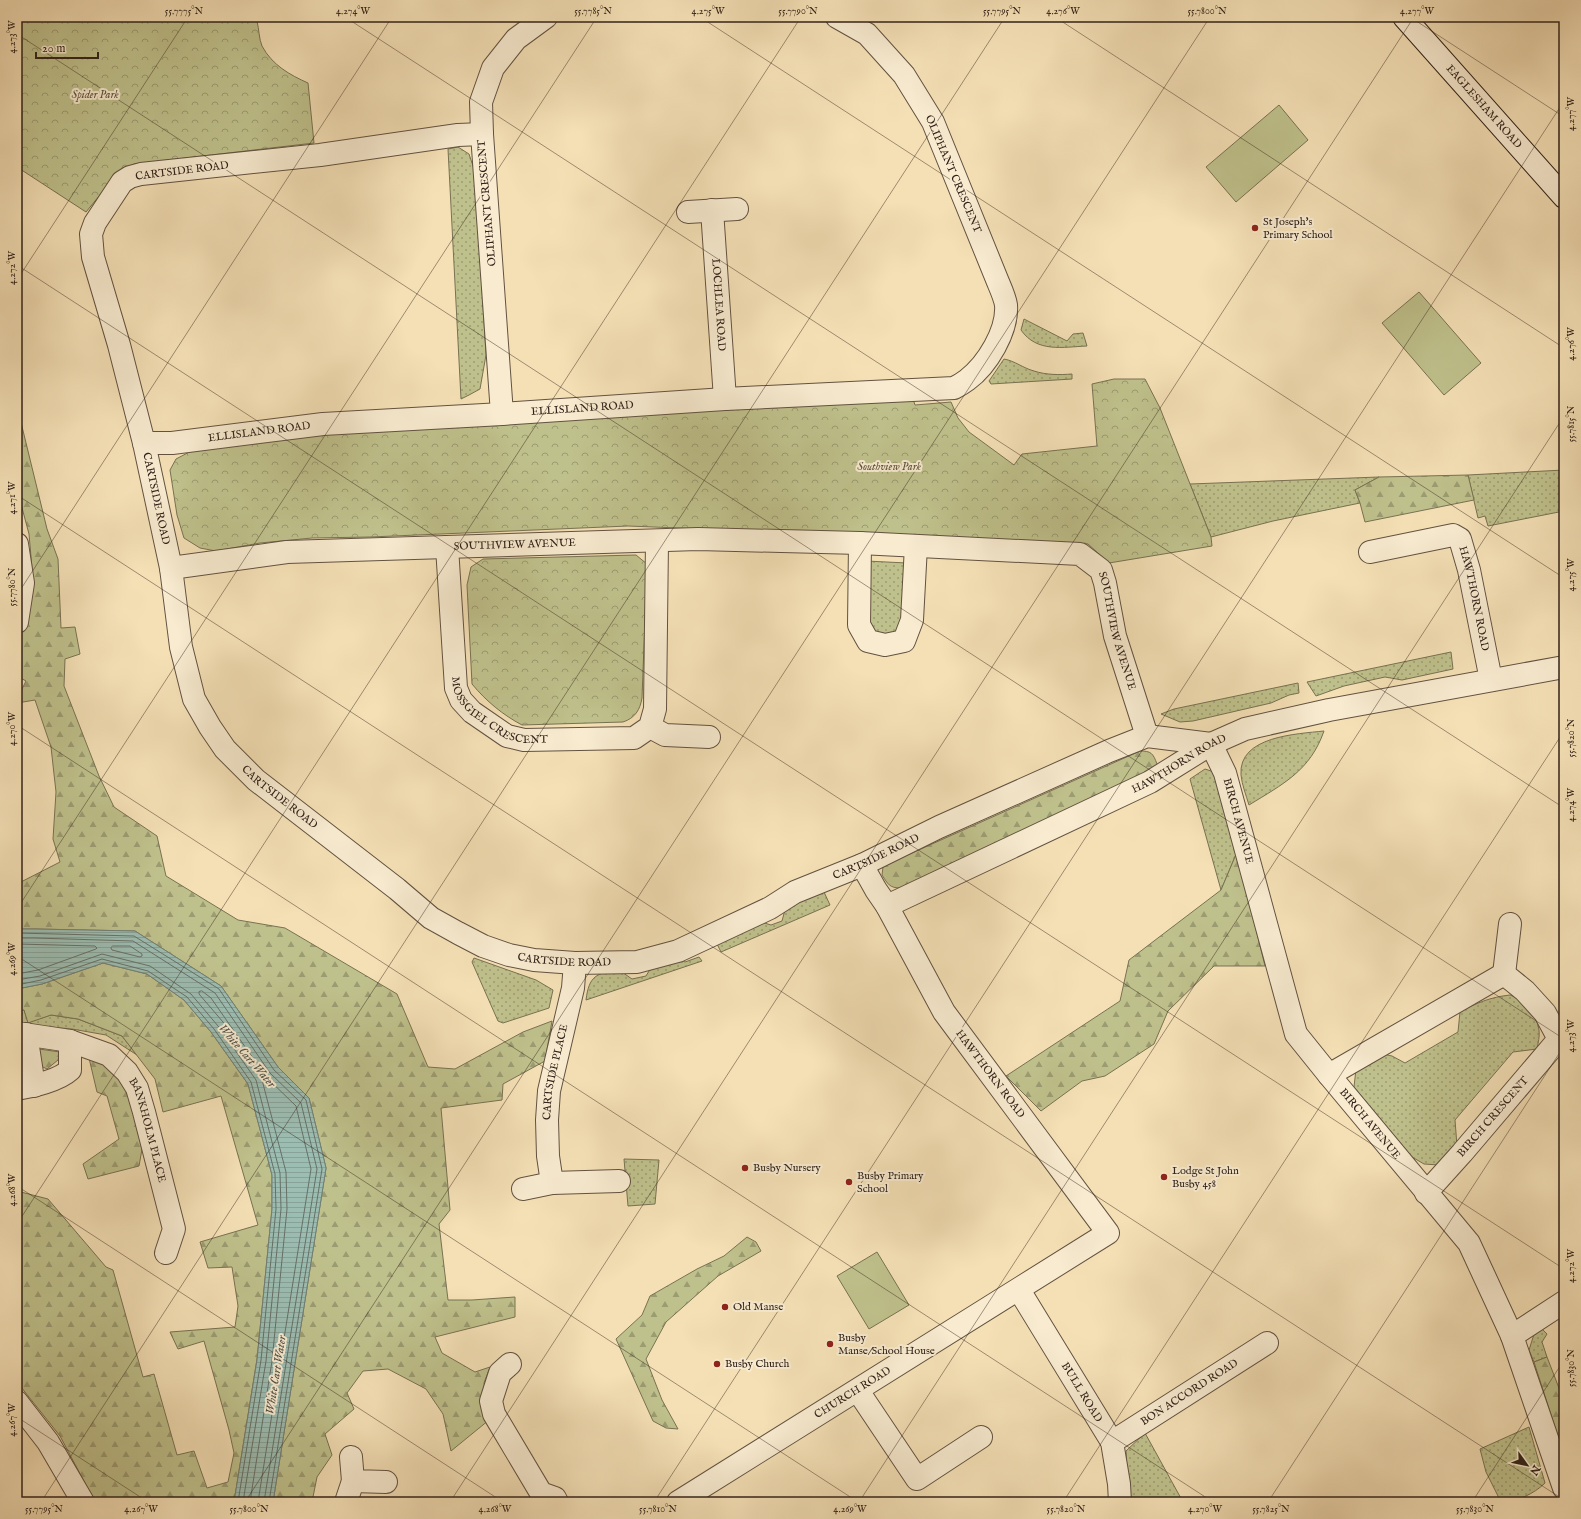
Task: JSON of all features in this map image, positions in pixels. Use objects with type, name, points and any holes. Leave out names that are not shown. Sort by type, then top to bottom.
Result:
[{"type":"street","name":"OLIPHANT CRESCENT","points":[[502,414],[482,134],[482,102],[493,68],[516,39],[546,17]]},
{"type":"street","name":"OLIPHANT CRESCENT","points":[[837,17],[867,34],[904,75],[933,122],[1006,304],[1005,322],[998,340]]},
{"type":"street","name":"EAGLESHAM ROAD","points":[[1404,17],[1564,197]]},
{"type":"street","name":"CARTSIDE ROAD","points":[[482,134],[438,138],[320,155],[141,174],[130,177],[122,182],[95,223],[91,234],[93,257],[119,345],[144,443],[171,568],[181,647],[194,699],[225,749],[256,780],[397,889],[431,918],[483,946],[509,955],[534,960],[575,963],[637,962],[678,951],[770,908],[795,892],[862,866],[946,824],[1109,751],[1147,736],[1211,744]]},
{"type":"street","points":[[688,212],[737,209]]},
{"type":"street","name":"LOCHLEA ROAD","points":[[712,210],[726,399]]},
{"type":"street","name":"ELLISLAND ROAD","points":[[144,443],[172,443],[324,424],[456,415],[502,414],[726,399],[954,388],[968,380],[982,365],[998,340]]},
{"type":"street","name":"HAWTHORN ROAD","points":[[1370,552],[1453,535],[1460,539],[1491,680]]},
{"type":"street","name":"SOUTHVIEW AVENUE","points":[[171,568],[287,552],[698,539],[860,543],[1080,554],[1101,570],[1105,583],[1115,636],[1147,736]]},
{"type":"street","points":[[657,541],[655,709],[650,727],[665,735],[709,737]]},
{"type":"street","points":[[860,543],[860,625],[868,641],[885,645],[904,641],[912,620],[916,546]]},
{"type":"street","points":[[17,544],[23,583],[17,622]]},
{"type":"street","name":"MOSSGIEL CRESCENT","points":[[447,547],[456,688],[461,700],[472,712],[507,736],[524,740],[634,738],[650,727]]},
{"type":"street","name":"HAWTHORN ROAD","points":[[887,906],[1150,782],[1211,744],[1245,729],[1329,710],[1564,667]]},
{"type":"street","name":"BIRCH AVENUE","points":[[1211,744],[1226,773],[1296,1034],[1426,1193],[1469,1243],[1512,1336],[1564,1488]]},
{"type":"street","name":"HAWTHORN ROAD","points":[[862,866],[887,906],[944,1012],[1108,1233]]},
{"type":"street","points":[[1329,1075],[1504,974],[1510,924]]},
{"type":"street","name":"CARTSIDE PLACE","points":[[552,1183],[548,1156],[547,1120],[549,1091],[573,988],[575,963]]},
{"type":"street","name":"BIRCH CRESCENT","points":[[1426,1193],[1562,1039],[1545,1013],[1525,991],[1504,974]]},
{"type":"street","name":"BANKHOLM PLACE","points":[[70,1041],[70,1070],[65,1075],[26,1087],[22,1034],[70,1041],[109,1055],[127,1072],[137,1088],[174,1229],[166,1253]]},
{"type":"street","points":[[523,1189],[552,1183],[619,1181]]},
{"type":"street","name":"CHURCH ROAD","points":[[678,1502],[858,1391],[1108,1233]]},
{"type":"street","name":"BULL ROAD","points":[[1019,1290],[1112,1442],[1119,1484],[1120,1502]]},
{"type":"street","points":[[1512,1336],[1564,1302]]},
{"type":"street","name":"BON ACCORD ROAD","points":[[1112,1442],[1267,1343]]},
{"type":"street","points":[[510,1364],[500,1373],[491,1401],[494,1414],[541,1493],[555,1498],[557,1502]]},
{"type":"street","points":[[858,1391],[917,1479],[981,1437]]},
{"type":"street","points":[[17,1402],[48,1442],[83,1502]]},
{"type":"street","points":[[346,1502],[353,1480],[351,1457]]},
{"type":"street","points":[[353,1480],[386,1482]]},
{"type":"green space","name":"Spider Park","points":[[17,17],[258,17],[257,21],[260,40],[266,53],[282,69],[308,83],[314,143],[134,164],[113,179],[86,212],[17,167]]},
{"type":"green space","points":[[1279,105],[1308,140],[1236,202],[1206,167]]},
{"type":"green space","points":[[458,147],[469,154],[475,172],[486,355],[480,389],[461,399],[448,149]]},
{"type":"green space","points":[[1419,292],[1481,363],[1444,395],[1382,323]]},
{"type":"green space","points":[[1024,319],[1067,341],[1073,334],[1083,333],[1087,346],[1051,347],[1035,342],[1027,337],[1021,330]]},
{"type":"green space","points":[[1004,359],[1012,361],[1030,370],[1043,373],[1063,375],[1072,374],[1072,379],[991,384],[989,381]]},
{"type":"green space","name":"Southview Park","points":[[1114,379],[1145,379],[1160,408],[1211,537],[1212,546],[1109,563],[1088,544],[628,526],[370,537],[312,538],[260,543],[216,551],[200,548],[184,538],[177,515],[170,470],[176,459],[199,447],[322,433],[913,399],[915,405],[951,402],[958,418],[969,432],[1014,465],[1022,454],[1097,446],[1092,384]]},
{"type":"green space","points":[[17,406],[47,529],[58,559],[61,628],[75,627],[80,654],[65,659],[64,686],[99,776],[114,807],[157,836],[166,876],[238,920],[285,928],[397,994],[428,1067],[455,1069],[523,1032],[552,1021],[545,1061],[503,1084],[502,1100],[441,1108],[450,1210],[439,1224],[448,1300],[515,1297],[515,1317],[435,1337],[442,1353],[475,1372],[490,1367],[484,1383],[489,1420],[451,1451],[443,1414],[426,1389],[388,1369],[363,1371],[347,1393],[354,1409],[325,1434],[332,1455],[317,1477],[312,1502],[273,1502],[326,1168],[309,1098],[278,1067],[221,986],[135,931],[17,929],[17,884],[60,862],[53,839],[56,792],[51,747],[35,700],[17,703],[17,699],[26,681],[17,676],[17,640],[30,592],[32,568],[29,534],[17,489]]},
{"type":"green space","points":[[1564,470],[1564,511],[1488,526],[1485,516],[1478,518],[1468,475]]},
{"type":"green space","points":[[1468,475],[1474,500],[1365,522],[1355,490],[1379,477]]},
{"type":"green space","points":[[1379,477],[1355,490],[1360,503],[1273,521],[1211,537],[1190,484]]},
{"type":"green space","points":[[636,555],[647,564],[642,698],[640,706],[634,716],[623,722],[522,725],[495,707],[472,684],[467,585],[471,567],[483,559]]},
{"type":"green space","points":[[866,561],[907,563],[907,621],[891,639],[872,630],[866,618]]},
{"type":"green space","points":[[1451,652],[1453,669],[1402,680],[1385,677],[1344,686],[1316,696],[1307,682]]},
{"type":"green space","points":[[1298,683],[1299,693],[1289,695],[1271,703],[1193,721],[1180,722],[1161,714],[1174,709]]},
{"type":"green space","points":[[1324,731],[1311,756],[1294,775],[1249,805],[1241,775],[1243,762],[1249,752],[1259,745],[1285,736]]},
{"type":"green space","points":[[1140,751],[1147,751],[1154,757],[1157,764],[1153,772],[901,888],[889,885],[882,875],[883,867],[894,861]]},
{"type":"green space","points":[[1205,769],[1217,773],[1237,852],[1221,890],[1190,779]]},
{"type":"green space","points":[[1237,852],[1265,966],[1214,966],[1168,1011],[1154,1044],[1105,1076],[1082,1081],[1041,1111],[1006,1076],[1120,1001],[1129,960],[1221,890]]},
{"type":"green space","points":[[824,892],[830,905],[721,952],[716,942],[758,921],[771,925],[782,921],[786,906]]},
{"type":"green space","points":[[675,957],[685,962],[699,957],[702,961],[586,1000],[589,986],[599,974],[619,970],[632,979],[646,976],[652,966]]},
{"type":"green space","points":[[474,958],[536,980],[553,990],[549,1008],[503,1023],[498,1021],[472,962]]},
{"type":"green space","points":[[103,963],[147,974],[184,1000],[211,1032],[248,1084],[272,1175],[272,1209],[257,1359],[234,1502],[95,1502],[60,1436],[17,1382],[17,1191],[48,1199],[106,1267],[113,1270],[143,1377],[154,1374],[177,1455],[194,1451],[207,1488],[228,1482],[234,1453],[204,1341],[178,1349],[170,1332],[235,1327],[238,1306],[232,1267],[208,1268],[200,1242],[258,1225],[221,1096],[163,1112],[155,1079],[122,1036],[78,1019],[51,1015],[28,1023],[24,1010],[17,1010],[17,989],[42,984]]},
{"type":"green space","points":[[1510,995],[1525,1004],[1536,1018],[1539,1032],[1537,1049],[1513,1052],[1455,1120],[1457,1146],[1439,1165],[1424,1164],[1412,1157],[1354,1087],[1356,1069],[1383,1054],[1392,1056],[1405,1063],[1458,1032],[1460,1012],[1484,1001]]},
{"type":"green space","points":[[17,1010],[24,1010],[28,1022],[51,1015],[78,1019],[122,1036],[137,1055],[106,1035],[72,1029],[17,1024]]},
{"type":"green space","points":[[39,1049],[60,1052],[58,1060],[47,1069],[37,1064]]},
{"type":"green space","points":[[89,1058],[97,1059],[116,1072],[128,1089],[144,1138],[139,1166],[88,1179],[83,1164],[119,1139],[107,1096],[97,1092]]},
{"type":"green space","points":[[624,1159],[659,1160],[655,1204],[628,1206]]},
{"type":"green space","points":[[747,1237],[756,1242],[761,1251],[718,1276],[666,1322],[646,1359],[662,1400],[678,1429],[666,1428],[653,1421],[616,1339],[642,1315],[650,1296],[697,1269],[724,1256]]},
{"type":"green space","points":[[877,1252],[909,1305],[869,1329],[837,1276]]},
{"type":"green space","points":[[1541,1328],[1547,1334],[1542,1342],[1547,1357],[1534,1362],[1529,1350],[1535,1331]]},
{"type":"green space","points":[[1547,1357],[1564,1401],[1564,1455],[1534,1362]]},
{"type":"green space","points":[[1529,1427],[1545,1483],[1536,1491],[1524,1497],[1513,1501],[1501,1502],[1486,1472],[1480,1449]]},
{"type":"green space","points":[[1145,1433],[1183,1502],[1128,1502],[1126,1451]]},
{"type":"water","name":"White Cart Water","points":[[17,929],[135,931],[221,986],[278,1067],[309,1098],[326,1168],[273,1502],[234,1502],[257,1360],[272,1209],[272,1175],[248,1084],[211,1032],[184,1000],[147,974],[103,963],[42,984],[17,989]]},
{"type":"place","name":"St Joseph's Primary School","points":[[1255,228]]},
{"type":"place","name":"Busby Nursery","points":[[745,1168]]},
{"type":"place","name":"Lodge St John Busby 458","points":[[1164,1177]]},
{"type":"place","name":"Busby Primary School","points":[[849,1182]]},
{"type":"place","name":"Old Manse","points":[[725,1307]]},
{"type":"place","name":"Busby Manse/School House","points":[[830,1344]]},
{"type":"place","name":"Busby Church","points":[[717,1364]]}]
